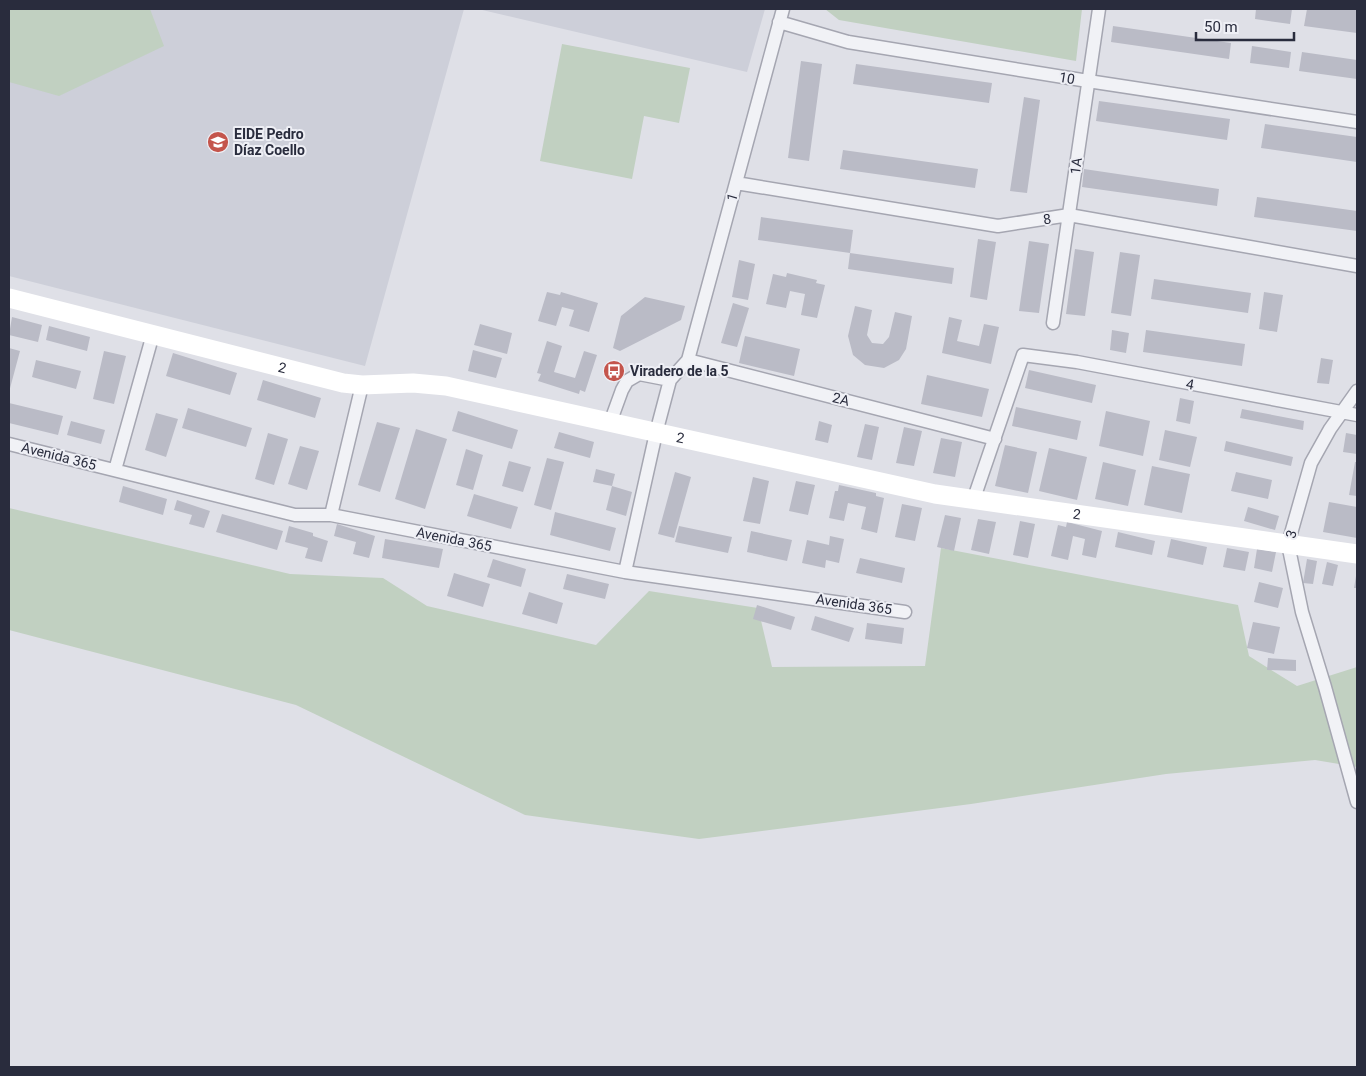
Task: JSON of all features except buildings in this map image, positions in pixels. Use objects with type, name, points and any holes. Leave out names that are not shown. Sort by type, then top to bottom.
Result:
[{"type":"street","name":"1","points":[[625,572],[656,433],[670,380],[688,360],[783,9]]},
{"type":"street","name":"1A","points":[[1053,323],[1099,9]]},
{"type":"street","name":"10","points":[[779,22],[848,42],[1088,82],[1357,122]]},
{"type":"street","name":"8","points":[[736,183],[998,226],[1069,215],[1357,266]]},
{"type":"street","name":"2","points":[[9,298],[343,383],[362,385],[413,383],[446,386],[935,494],[973,501],[1357,554]]},
{"type":"street","points":[[115,470],[153,334]]},
{"type":"street","name":"4","points":[[995,439],[1023,356],[1077,362],[1357,415]]},
{"type":"street","name":"2A","points":[[688,360],[995,439]]},
{"type":"street","points":[[610,423],[627,381],[639,374],[670,380]]},
{"type":"street","points":[[331,515],[362,385]]},
{"type":"street","name":"3","points":[[1357,391],[1330,429],[1311,463],[1288,544],[1302,612],[1326,687],[1357,802]]},
{"type":"street","points":[[973,501],[995,439]]},
{"type":"street","name":"Avenida 365","points":[[9,444],[295,515],[331,515],[625,572],[905,612]]},
{"type":"shaded area","name":"EIDE Pedro Díaz Coello","points":[[9,9],[464,9],[365,366],[9,276]]},
{"type":"shaded area","points":[[478,9],[765,9],[747,72]]},
{"type":"green space","points":[[9,9],[150,9],[164,46],[59,96],[9,82]]},
{"type":"green space","points":[[825,9],[1082,9],[1076,61],[839,20]]},
{"type":"green space","points":[[562,44],[690,68],[679,123],[644,116],[632,179],[540,161]]},
{"type":"green space","points":[[9,508],[290,574],[383,578],[427,606],[596,645],[649,591],[758,608],[772,667],[925,666],[941,548],[1238,605],[1249,656],[1297,686],[1357,667],[1357,767],[1315,760],[1166,774],[971,804],[699,839],[525,815],[296,705],[9,630]]},
{"type":"place","name":"EIDE Pedro Díaz Coello","points":[[218,142]]},
{"type":"place","name":"Viradero de la 5","points":[[614,371]]}]
